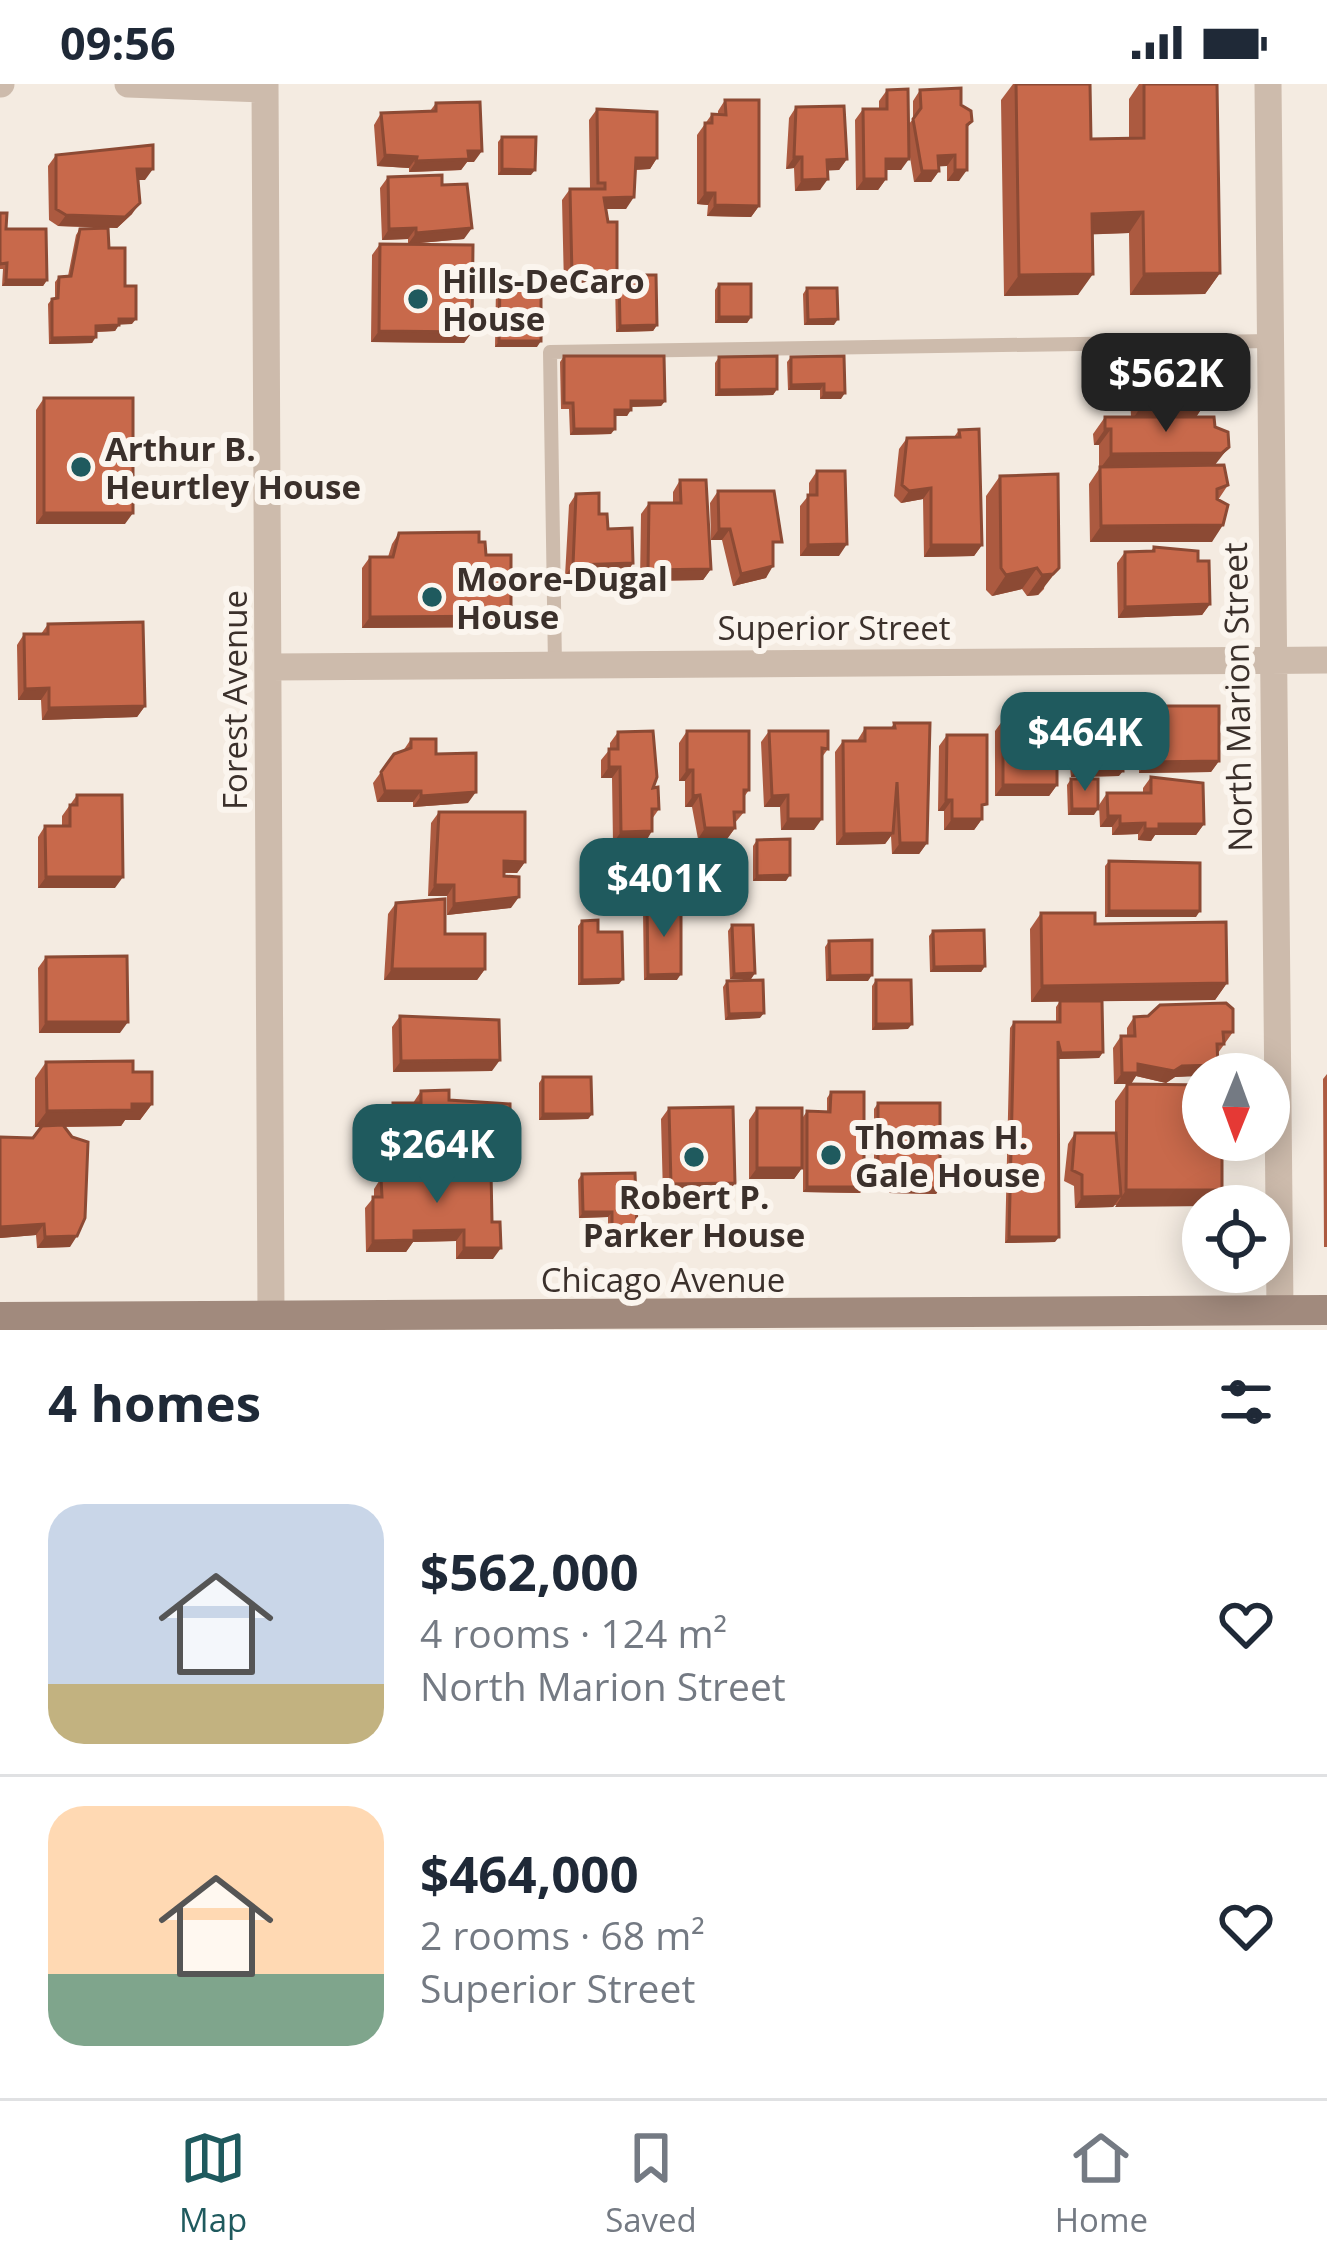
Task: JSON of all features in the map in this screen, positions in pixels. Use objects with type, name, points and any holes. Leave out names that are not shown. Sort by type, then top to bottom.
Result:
[{"type":"main road","name":"Chicago Avenue","points":[[0,1317],[271,1317],[379,1323],[910,1322],[1327,1310]]},
{"type":"street","points":[[128,84],[265,86]]},
{"type":"street","name":"North Marion Street","points":[[1268,84],[1280,1310]]},
{"type":"street","name":"Forest Avenue","points":[[265,86],[271,1317]]},
{"type":"street","name":"Superior Street","points":[[270,667],[1327,660]]},
{"type":"lane","points":[[555,665],[550,352],[1270,341]]},
{"type":"building","points":[[1016,84],[1090,84],[1091,139],[1144,138],[1144,84],[1217,84],[1220,273],[1144,274],[1143,212],[1092,214],[1093,274],[1019,275]]},
{"type":"building","points":[[961,88],[961,105],[971,111],[972,121],[967,125],[967,170],[955,170],[955,155],[938,156],[939,171],[922,171],[913,119],[921,108],[920,90]]},
{"type":"building","points":[[908,89],[909,159],[886,159],[886,179],[864,179],[863,109],[887,109],[887,90]]},
{"type":"building","points":[[725,100],[759,100],[759,206],[715,205],[715,193],[705,193],[705,123],[712,123],[712,114],[726,115]]},
{"type":"building","points":[[480,102],[482,151],[468,151],[469,159],[416,161],[417,157],[385,155],[381,113],[436,111],[436,103]]},
{"type":"building","points":[[844,106],[847,159],[827,160],[828,179],[802,180],[802,157],[794,157],[796,107]]},
{"type":"building","points":[[597,109],[657,112],[657,158],[636,158],[634,197],[604,198],[608,222],[617,222],[617,274],[572,275],[570,189],[605,189],[605,183],[598,183]]},
{"type":"building","points":[[502,137],[536,137],[535,170],[502,169]]},
{"type":"building","points":[[153,145],[153,169],[137,169],[140,203],[125,217],[66,215],[56,209],[56,155]]},
{"type":"building","points":[[442,175],[442,185],[467,184],[472,228],[416,233],[416,228],[389,229],[388,177]]},
{"type":"building","points":[[0,213],[7,213],[6,229],[46,229],[47,280],[6,280],[7,263],[0,264]]},
{"type":"building","points":[[108,228],[109,248],[125,248],[125,286],[136,286],[136,319],[96,326],[96,337],[52,338],[52,299],[58,298],[59,277],[71,276],[80,229]]},
{"type":"building","name":"Hills-DeCaro House","points":[[380,244],[473,245],[472,332],[379,331]]},
{"type":"building","points":[[619,275],[656,275],[657,325],[620,326]]},
{"type":"building","points":[[500,281],[541,281],[541,341],[499,341]]},
{"type":"building","points":[[719,284],[751,284],[751,317],[719,317]]},
{"type":"building","points":[[807,288],[837,288],[838,319],[808,320]]},
{"type":"building","points":[[1172,353],[1201,354],[1202,408],[1139,410],[1138,385],[1147,385],[1147,372],[1172,368]]},
{"type":"building","points":[[564,356],[664,356],[665,401],[631,401],[631,410],[615,410],[615,429],[574,429],[573,403],[564,403]]},
{"type":"building","points":[[777,356],[777,389],[719,390],[719,357]]},
{"type":"building","points":[[844,356],[845,393],[824,393],[824,384],[791,385],[791,357]]},
{"type":"building","name":"Arthur B. Heurtley House","points":[[44,398],[133,398],[133,513],[44,513]]},
{"type":"building","points":[[1105,417],[1214,417],[1215,427],[1228,432],[1229,447],[1222,453],[1111,454],[1111,429],[1105,429]]},
{"type":"building","points":[[979,429],[982,545],[931,545],[931,488],[909,491],[902,485],[907,438],[960,437],[959,430]]},
{"type":"building","points":[[1224,465],[1228,485],[1217,489],[1217,499],[1228,505],[1223,525],[1101,526],[1100,467]]},
{"type":"building","points":[[817,471],[845,471],[847,544],[808,545],[808,495],[817,495]]},
{"type":"building","points":[[1058,474],[1059,568],[1053,574],[1042,575],[1037,568],[1006,575],[1001,568],[1000,476]]},
{"type":"building","points":[[680,480],[706,480],[711,569],[648,570],[649,503],[681,503]]},
{"type":"building","points":[[718,491],[774,491],[782,542],[773,542],[773,566],[741,574],[730,529],[719,529]]},
{"type":"building","points":[[599,493],[599,514],[607,514],[608,529],[632,528],[633,563],[573,565],[576,494]]},
{"type":"building","name":"Moore-Dugal House","points":[[479,532],[486,555],[511,555],[511,616],[370,617],[370,557],[393,557],[399,533]]},
{"type":"building","points":[[1154,547],[1198,551],[1198,561],[1209,561],[1210,604],[1125,607],[1125,552],[1154,551]]},
{"type":"building","points":[[143,622],[145,706],[49,708],[49,688],[25,689],[24,634],[48,634],[48,624]]},
{"type":"building","points":[[1146,706],[1219,706],[1219,761],[1147,762]]},
{"type":"building","points":[[1003,720],[1057,720],[1057,785],[1003,785]]},
{"type":"building","points":[[894,723],[930,723],[927,843],[900,843],[897,782],[893,833],[844,834],[843,741],[865,741],[865,728],[895,728]]},
{"type":"building","points":[[653,731],[657,777],[653,788],[658,787],[659,809],[652,809],[652,831],[621,832],[620,767],[609,767],[609,749],[618,749],[618,732]]},
{"type":"building","points":[[687,731],[749,731],[749,790],[744,790],[744,812],[734,812],[735,828],[705,828],[700,795],[693,796],[693,770],[687,770]]},
{"type":"building","points":[[769,731],[828,731],[828,749],[822,748],[822,819],[788,819],[788,795],[772,796]]},
{"type":"building","points":[[947,735],[987,735],[987,804],[982,805],[982,819],[952,819],[952,800],[946,800]]},
{"type":"building","points":[[1122,738],[1123,771],[1075,771],[1072,742]]},
{"type":"building","points":[[411,739],[436,739],[436,754],[476,753],[476,792],[421,796],[421,791],[385,791],[381,772],[394,754],[411,748]]},
{"type":"building","points":[[1151,777],[1203,783],[1204,824],[1159,824],[1159,829],[1145,829],[1145,823],[1120,824],[1120,816],[1108,816],[1107,793],[1151,793]]},
{"type":"building","points":[[1071,779],[1098,779],[1098,809],[1072,809]]},
{"type":"building","points":[[77,795],[122,795],[123,877],[46,877],[45,826],[70,826],[70,805],[77,805]]},
{"type":"building","points":[[439,812],[525,812],[525,862],[504,861],[504,876],[519,877],[519,897],[454,904],[454,885],[435,885]]},
{"type":"building","points":[[790,839],[790,875],[757,876],[757,840]]},
{"type":"building","points":[[1109,861],[1200,863],[1200,911],[1109,911]]},
{"type":"building","points":[[445,899],[445,934],[485,934],[485,969],[392,969],[396,903]]},
{"type":"building","points":[[647,905],[681,905],[681,974],[648,975]]},
{"type":"building","points":[[1041,913],[1095,913],[1095,924],[1226,922],[1227,983],[1042,986]]},
{"type":"building","points":[[598,920],[598,932],[622,932],[623,979],[582,980],[582,921]]},
{"type":"building","points":[[732,925],[753,925],[755,973],[734,974]]},
{"type":"building","points":[[984,930],[985,966],[934,967],[933,931]]},
{"type":"building","points":[[872,940],[872,975],[830,976],[829,941]]},
{"type":"building","points":[[127,956],[128,1022],[46,1022],[46,957]]},
{"type":"building","points":[[763,980],[764,1013],[729,1014],[727,981]]},
{"type":"building","points":[[876,980],[911,980],[912,1024],[876,1024]]},
{"type":"building","points":[[1060,1001],[1102,1001],[1103,1052],[1061,1053],[1058,1041],[1059,1237],[1009,1237],[1014,1022],[1060,1022]]},
{"type":"building","points":[[1226,1003],[1233,1009],[1233,1032],[1223,1032],[1224,1044],[1217,1044],[1217,1053],[1182,1053],[1182,1066],[1174,1071],[1138,1064],[1138,1073],[1122,1073],[1121,1036],[1135,1036],[1134,1017],[1148,1016],[1160,1005]]},
{"type":"building","points":[[400,1016],[499,1020],[500,1060],[401,1061]]},
{"type":"building","points":[[133,1061],[133,1072],[152,1072],[152,1104],[132,1104],[132,1110],[47,1111],[46,1062]]},
{"type":"building","points":[[543,1077],[591,1077],[592,1114],[543,1114]]},
{"type":"building","points":[[1127,1084],[1182,1085],[1182,1161],[1222,1161],[1222,1185],[1126,1190]]},
{"type":"building","points":[[449,1090],[449,1100],[510,1104],[510,1145],[394,1143],[393,1103],[421,1103],[421,1091]]},
{"type":"building","name":"Thomas H. Gale House","points":[[831,1092],[864,1092],[864,1187],[807,1187],[807,1111],[830,1112]]},
{"type":"building","points":[[878,1103],[940,1103],[940,1188],[893,1188],[893,1165],[878,1165]]},
{"type":"building","name":"Robert P. Parker House","points":[[733,1107],[735,1183],[671,1184],[669,1108]]},
{"type":"building","points":[[757,1108],[802,1108],[802,1168],[757,1168]]},
{"type":"building","points":[[63,1125],[72,1137],[88,1142],[85,1218],[77,1236],[45,1237],[44,1224],[0,1227],[0,1137],[33,1138],[42,1126]]},
{"type":"building","points":[[1075,1133],[1116,1133],[1121,1196],[1082,1197],[1082,1175],[1072,1170]]},
{"type":"building","points":[[413,1164],[491,1171],[492,1222],[500,1222],[501,1248],[464,1248],[464,1230],[414,1231],[414,1240],[373,1241],[373,1197],[382,1197],[381,1178],[413,1177]]},
{"type":"building","points":[[635,1173],[637,1227],[612,1227],[612,1212],[583,1212],[582,1174]]},
{"type":"place","name":"Hills-DeCaro House","points":[[418,299]]},
{"type":"place","name":"Arthur B. Heurtley House","points":[[81,467]]},
{"type":"place","name":"Moore-Dugal House","points":[[432,597]]},
{"type":"place","name":"Thomas H. Gale House","points":[[831,1155]]},
{"type":"place","name":"Robert P. Parker House","points":[[694,1157]]}]
